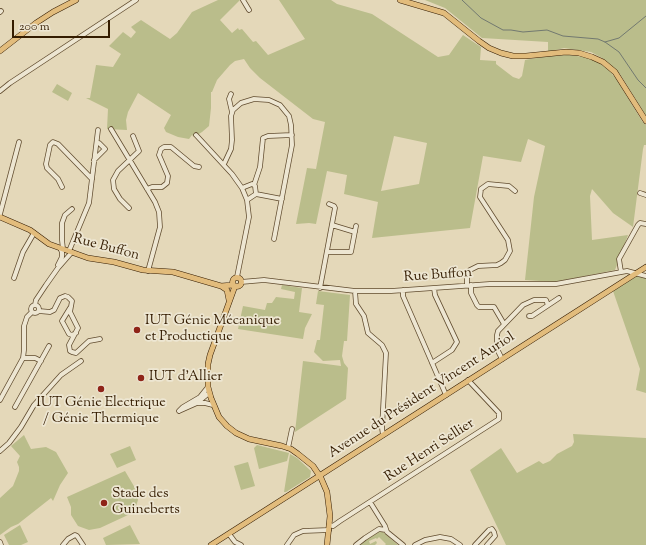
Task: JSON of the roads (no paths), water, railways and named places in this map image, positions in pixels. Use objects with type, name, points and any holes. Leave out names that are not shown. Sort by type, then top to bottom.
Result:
[{"type":"main road","points":[[0,51],[36,23],[76,0]]},
{"type":"main road","points":[[400,0],[444,13],[489,48],[513,56],[566,52],[579,53],[603,62],[615,72],[645,120]]},
{"type":"main road","name":"Rue Buffon","points":[[0,217],[34,233],[49,244],[88,258],[114,262],[148,271],[173,272],[221,286],[236,282]]},
{"type":"main road","name":"Avenue du Président Vincent Auriol","points":[[211,545],[646,267]]},
{"type":"main road","points":[[236,282],[208,364],[208,387],[213,405],[223,421],[236,433],[249,439],[288,448],[307,461],[320,476],[327,492],[330,510],[327,545]]},
{"type":"main road","name":"Rue Buffon","points":[[213,284],[236,282]]},
{"type":"main road","points":[[221,286],[227,290],[229,303]]},
{"type":"main road","points":[[307,461],[313,470],[312,480]]},
{"type":"street","points":[[0,92],[10,83],[136,0]]},
{"type":"street","points":[[242,0],[249,10]]},
{"type":"street","points":[[224,164],[231,149],[232,112],[229,99],[231,94]]},
{"type":"street","points":[[232,112],[237,106],[246,101],[264,99],[275,102],[284,109],[289,116],[292,145],[274,239]]},
{"type":"street","points":[[111,129],[155,202],[159,212],[160,227],[148,271]]},
{"type":"street","points":[[32,312],[32,306],[36,305],[39,295],[70,251],[89,203],[98,130]]},
{"type":"street","points":[[196,135],[224,164],[242,188],[247,200],[249,217],[236,282]]},
{"type":"street","points":[[256,194],[257,191],[254,185],[260,167],[263,138],[268,136],[292,135]]},
{"type":"street","points":[[129,208],[120,199],[114,189],[113,180],[118,170],[138,151],[133,136]]},
{"type":"street","points":[[0,214],[19,142]]},
{"type":"street","points":[[62,187],[58,179],[47,168],[46,164],[50,145],[53,142],[58,144],[92,179]]},
{"type":"street","points":[[94,160],[105,150],[99,143],[97,143]]},
{"type":"street","points":[[147,189],[152,187],[162,187],[167,183],[168,176],[159,155],[164,147],[171,147],[194,166],[199,167]]},
{"type":"street","points":[[242,188],[252,184],[254,185]]},
{"type":"street","points":[[504,324],[494,307],[479,307],[477,305],[471,293],[467,277],[470,270],[478,266],[497,265],[501,263],[505,260],[510,251],[508,240],[480,197],[481,189],[488,184],[509,186],[515,190]]},
{"type":"street","points":[[640,193],[646,195]]},
{"type":"street","points":[[247,200],[256,194],[282,199]]},
{"type":"street","points":[[320,288],[335,208],[329,204]]},
{"type":"street","points":[[58,268],[62,257],[62,223],[65,215],[72,209]]},
{"type":"street","points":[[620,272],[620,258],[635,230],[640,223],[646,224]]},
{"type":"street","points":[[332,224],[355,232]]},
{"type":"street","points":[[327,252],[351,252],[356,226]]},
{"type":"street","points":[[14,278],[23,252],[34,233]]},
{"type":"street","name":"Rue Buffon","points":[[236,282],[264,280],[320,288],[355,291],[403,290],[469,285],[556,284],[626,271],[646,276]]},
{"type":"street","points":[[432,363],[452,350],[457,342],[435,295],[434,288]]},
{"type":"street","points":[[403,290],[403,296],[446,395]]},
{"type":"street","points":[[355,291],[356,304],[364,316],[368,333],[382,345],[386,353],[382,428],[383,434]]},
{"type":"street","points":[[0,400],[23,358],[24,326],[27,317],[32,312],[52,311],[60,298],[65,296],[68,297],[72,301],[70,308],[62,321],[71,341]]},
{"type":"street","points":[[528,316],[532,316],[560,298]]},
{"type":"street","points":[[502,359],[496,344],[498,331],[520,308],[530,301],[546,300],[548,305]]},
{"type":"street","points":[[36,305],[39,307],[39,311]]},
{"type":"street","points":[[70,308],[71,314],[78,328],[68,348],[71,352],[75,353],[80,351],[89,341],[100,339]]},
{"type":"street","points":[[69,334],[72,335],[76,333]]},
{"type":"street","points":[[15,407],[49,346]]},
{"type":"street","points":[[23,358],[35,358],[41,361]]},
{"type":"street","points":[[0,451],[9,443],[21,427],[34,405],[61,375],[81,361]]},
{"type":"street","name":"Rue Henri Sellier","points":[[329,528],[499,419],[499,414],[468,380]]},
{"type":"street","points":[[208,387],[200,397],[179,411],[198,403],[209,393]]},
{"type":"street","points":[[198,403],[213,405]]},
{"type":"street","points":[[288,448],[292,429]]},
{"type":"street","points":[[370,502],[386,530],[403,545]]},
{"type":"street","points":[[288,545],[294,535],[303,531],[329,528]]},
{"type":"street","points":[[356,545],[379,529],[386,530]]},
{"type":"street","points":[[475,545],[489,530],[492,529],[495,536],[487,545]]},
{"type":"street","points":[[229,534],[235,542],[241,545]]},
{"type":"street","points":[[63,545],[72,536],[77,536],[83,545]]},
{"type":"street","points":[[415,545],[425,540],[440,537],[451,539],[460,545]]},
{"type":"waterway","points":[[462,0],[481,18],[503,30],[523,32],[547,30],[563,36],[598,39],[605,42],[619,52],[638,80],[646,88]]},
{"type":"waterway","points":[[605,42],[619,38],[646,16]]},
{"type":"place","name":"IUT Génie Mécanique et Productique","points":[[137,330]]},
{"type":"place","name":"IUT d'Allier","points":[[141,378]]},
{"type":"place","name":"IUT Génie Electrique / Génie Thermique","points":[[101,389]]},
{"type":"place","name":"Stade des Guineberts","points":[[104,503]]}]
